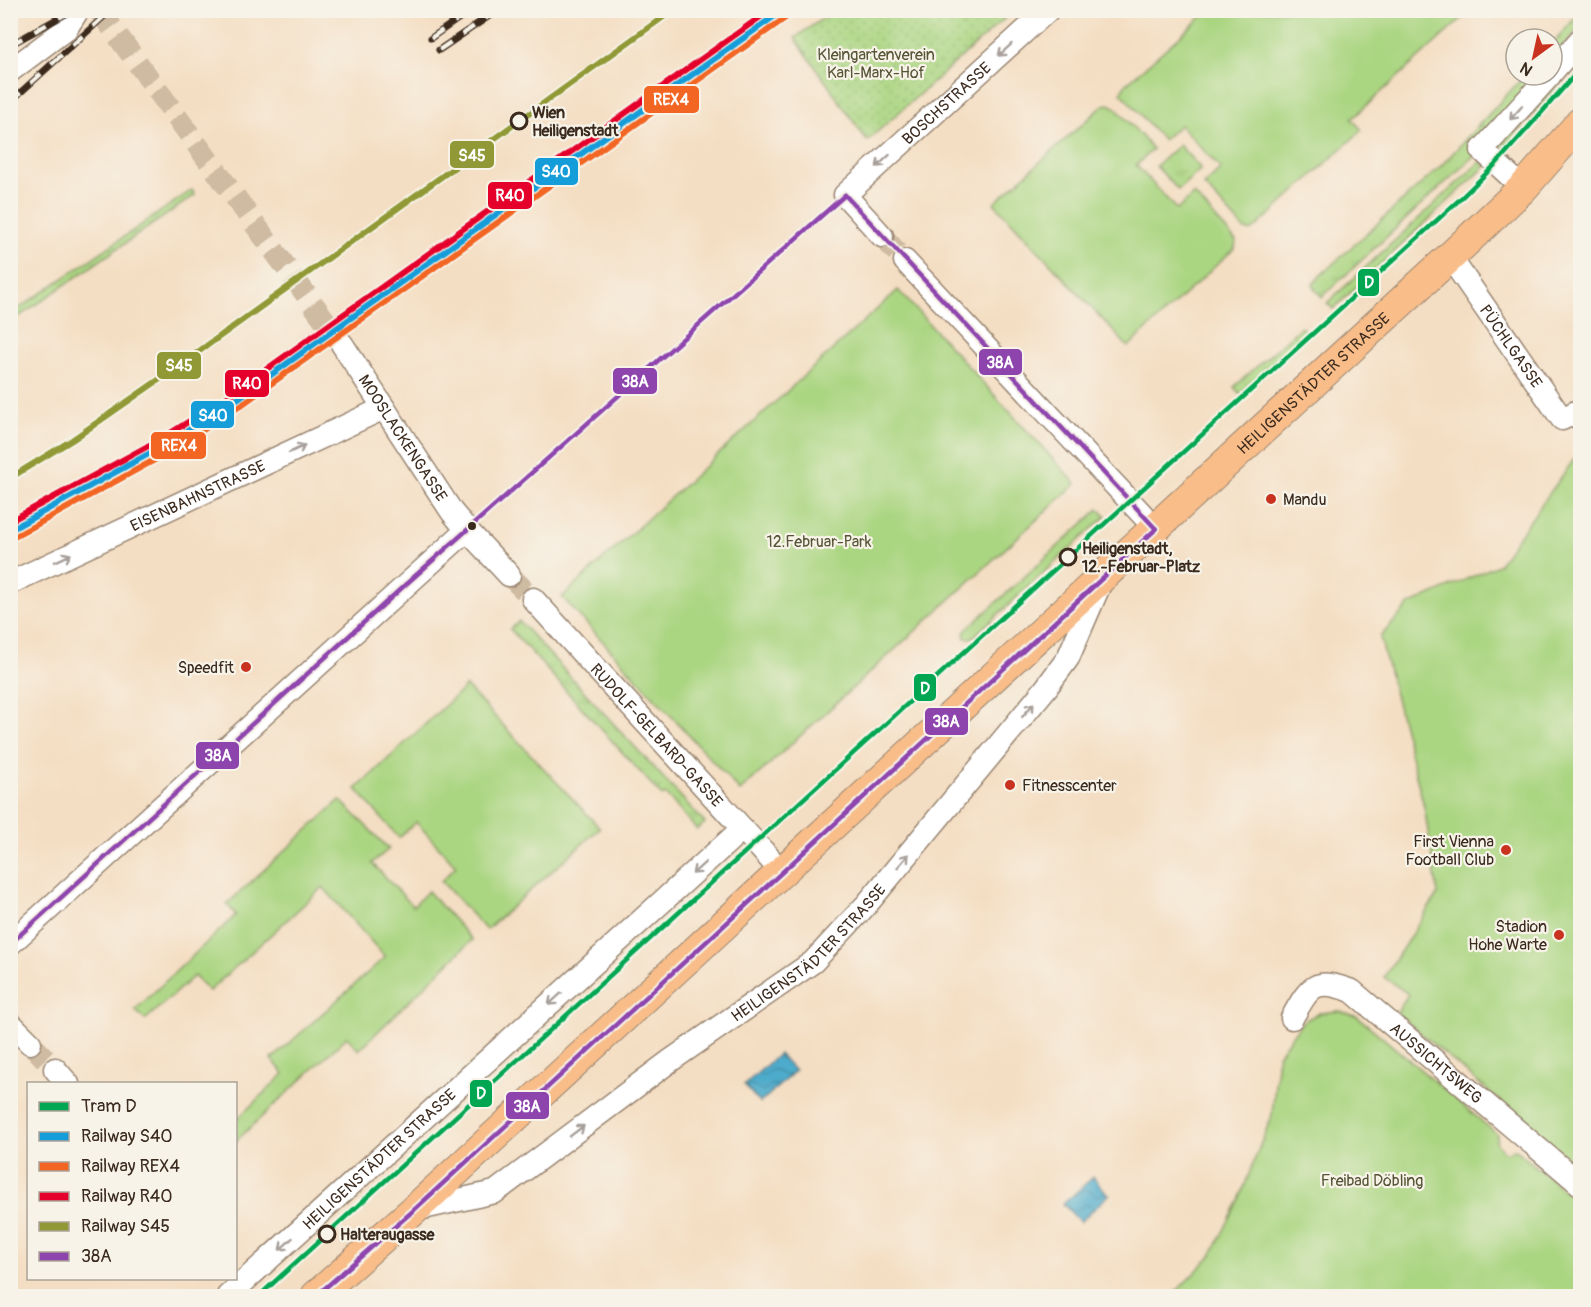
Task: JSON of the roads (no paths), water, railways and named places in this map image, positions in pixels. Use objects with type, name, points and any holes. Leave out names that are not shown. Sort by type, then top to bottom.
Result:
[{"type":"main road","name":"HEILIGENSTÄDTER STRASSE","points":[[316,1296],[414,1210],[1102,580],[1523,188],[1581,123]]},
{"type":"street","points":[[10,70],[66,29],[78,10]]},
{"type":"street","name":"BOSCHSTRASSE","points":[[882,236],[845,195],[1048,10]]},
{"type":"street","points":[[1564,59],[1581,40]]},
{"type":"street","points":[[1523,188],[1482,150],[1539,87]]},
{"type":"street","name":"PÜCHLGASSE","points":[[1450,257],[1562,418],[1581,410]]},
{"type":"street","points":[[905,261],[1156,529]]},
{"type":"street","name":"MOOSLACKENGASSE","points":[[342,344],[425,473],[467,530]]},
{"type":"street","name":"EISENBAHNSTRASSE","points":[[10,583],[384,408]]},
{"type":"street","points":[[10,944],[467,530],[509,575]]},
{"type":"street","name":"HEILIGENSTÄDTER STRASSE","points":[[414,1210],[495,1192],[670,1061],[813,962],[867,904],[1046,688],[1068,658],[1102,580]]},
{"type":"street","name":"RUDOLF-GELBARD-GASSE","points":[[533,599],[782,872]]},
{"type":"street","name":"HEILIGENSTÄDTER STRASSE","points":[[228,1296],[246,1283],[742,829]]},
{"type":"street","name":"AUSSICHTSWEG","points":[[1292,1018],[1307,991],[1321,984],[1352,991],[1581,1184]]},
{"type":"street","points":[[10,1023],[30,1043]]},
{"type":"water","points":[[779,1054],[795,1071],[760,1103],[744,1085]]},
{"type":"water","points":[[1093,1177],[1109,1195],[1080,1222],[1063,1204]]},
{"type":"tunnel","points":[[99,10],[342,344]]},
{"type":"tunnel","points":[[882,236],[905,261]]},
{"type":"tunnel","points":[[509,575],[533,599]]},
{"type":"tunnel","points":[[30,1043],[55,1069]]},
{"type":"railway","points":[[10,45],[73,10]]},
{"type":"railway","points":[[10,102],[111,10]]},
{"type":"railway","points":[[431,38],[471,10]]},
{"type":"railway","points":[[439,50],[498,10]]},
{"type":"tram line","name":"D","points":[[259,1296],[1458,201],[1496,164],[1580,69]]},
{"type":"rail line","name":"S45","points":[[10,478],[72,440],[173,370],[673,10]]},
{"type":"rail line","name":"R40","points":[[10,521],[161,439],[229,396],[770,10]]},
{"type":"rail line","name":"S40","points":[[10,530],[165,445],[233,402],[783,10]]},
{"type":"rail line","name":"REX4","points":[[14,537],[169,452],[237,408],[788,16]]},
{"type":"place","name":"Wien Heiligenstadt","points":[[519,121]]},
{"type":"place","name":"Mandu","points":[[1271,499]]},
{"type":"place","name":"Heiligenstadt, 12.-Februar-Platz","points":[[1068,557]]},
{"type":"place","name":"Speedfit","points":[[246,667]]},
{"type":"place","name":"Fitnesscenter","points":[[1010,785]]},
{"type":"place","name":"First Vienna Football Club","points":[[1506,850]]},
{"type":"place","name":"Stadion Hohe Warte","points":[[1559,935]]},
{"type":"place","name":"Halteraugasse","points":[[327,1234]]},
{"type":"park label","name":"Kleingartenverein Karl-Marx-Hof","points":[[876,63]]},
{"type":"park label","name":"12.Februar-Park","points":[[819,541]]},
{"type":"park label","name":"Freibad Döbling","points":[[1372,1180]]}]
